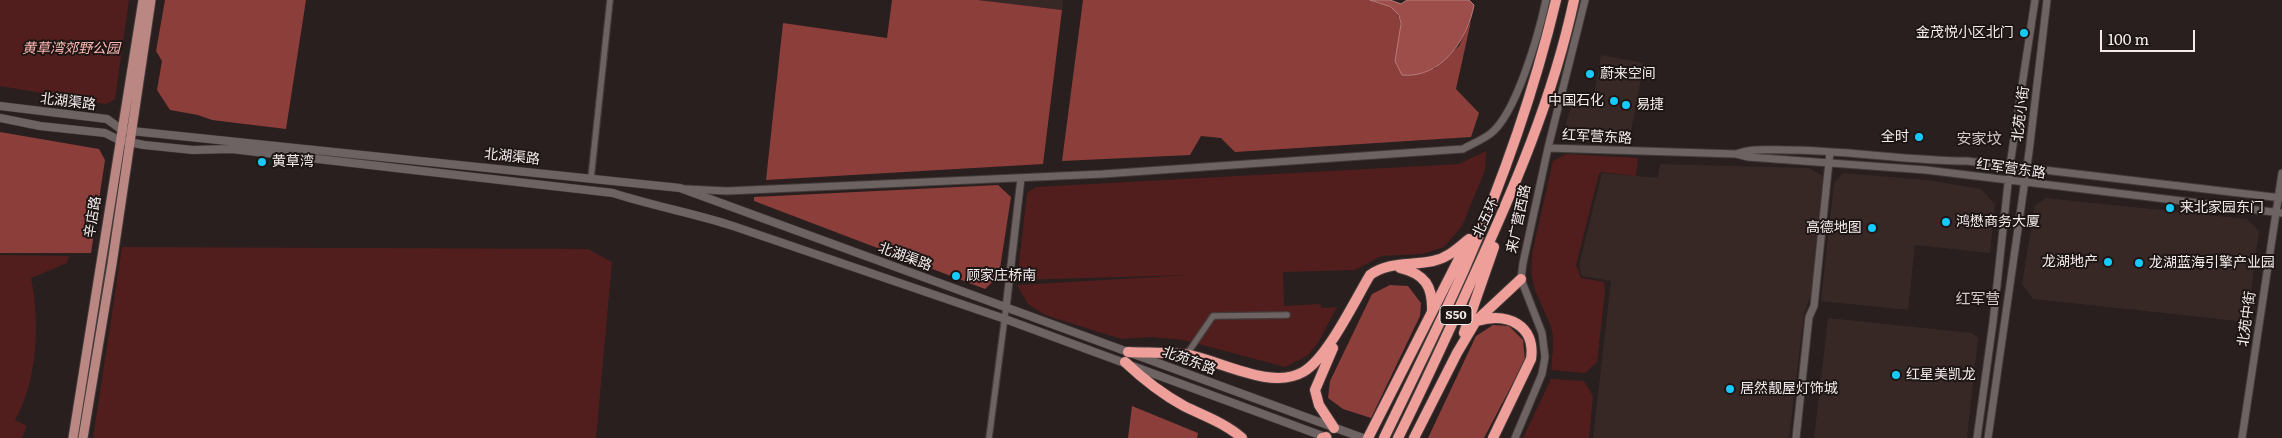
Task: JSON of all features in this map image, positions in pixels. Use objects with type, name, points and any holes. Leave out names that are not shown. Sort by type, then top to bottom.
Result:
[{"type":"highway","name":"北五环","points":[[1384,438],[1464,270],[1485,217],[1526,110],[1556,0]]},
{"type":"highway","name":"北五环","points":[[1398,438],[1512,192],[1546,104],[1564,45],[1574,0]]},
{"type":"highway","points":[[1457,352],[1512,192]]},
{"type":"highway","points":[[1368,438],[1469,239],[1485,217]]},
{"type":"highway","points":[[1128,352],[1188,355],[1249,373],[1281,380],[1304,372],[1322,354],[1370,276],[1380,268],[1435,261],[1452,254],[1469,239]]},
{"type":"highway","points":[[1334,428],[1319,405],[1316,390],[1331,352],[1371,280],[1384,271],[1399,268],[1412,271],[1424,278],[1429,288],[1432,312]]},
{"type":"highway","points":[[1414,438],[1457,352],[1476,321],[1521,279]]},
{"type":"highway","points":[[1476,321],[1501,317],[1520,326],[1529,337],[1533,348],[1531,359],[1524,375],[1493,438]]},
{"type":"highway","points":[[1125,362],[1151,386],[1225,425],[1242,438]]},
{"type":"main road","name":"辛店路","points":[[82,438],[131,142],[127,130],[143,0]]},
{"type":"main road","name":"辛店路","points":[[73,438],[119,140],[127,130],[151,0]]},
{"type":"main road","name":"北湖渠路","points":[[0,106],[107,119],[127,130],[680,188],[1006,308]]},
{"type":"main road","name":"北湖渠路","points":[[0,118],[40,126],[105,133],[119,140],[192,150],[231,150],[613,193],[644,203],[690,212],[1005,319]]},
{"type":"main road","name":"北苑东路","points":[[1006,308],[1363,438]]},
{"type":"main road","name":"北苑东路","points":[[1005,319],[1125,362],[1325,438]]},
{"type":"street","points":[[591,178],[610,0]]},
{"type":"street","points":[[680,188],[726,191],[1021,178],[1463,149],[1491,134],[1508,113],[1542,18],[1546,0]]},
{"type":"street","name":"来广营西路","points":[[1521,279],[1548,148],[1585,0]]},
{"type":"street","name":"北苑小街","points":[[1977,438],[1993,322],[2008,180],[2034,0]]},
{"type":"street","name":"北苑小街","points":[[1988,438],[2024,183],[2047,0]]},
{"type":"street","name":"红军营东路","points":[[1548,148],[1736,154],[1748,157],[1926,170],[2278,213]]},
{"type":"street","name":"红军营东路","points":[[1736,154],[1747,150],[1830,152],[1925,161],[1967,161],[2280,197]]},
{"type":"street","points":[[1796,438],[1809,317],[1814,306],[1830,152]]},
{"type":"street","name":"北苑中街","points":[[2242,438],[2278,213],[2282,173]]},
{"type":"street","points":[[988,438],[1005,319],[1021,178]]},
{"type":"street","points":[[1515,438],[1542,374],[1545,357],[1542,333],[1521,279]]},
{"type":"street","points":[[1189,351],[1213,316],[1287,315]]},
{"type":"shaded area","points":[[165,0],[306,0],[286,129],[212,120],[198,115],[170,110],[157,90],[162,61],[156,51]]},
{"type":"shaded area","points":[[892,0],[978,0],[1062,10],[1043,164],[766,180],[783,23],[887,38]]},
{"type":"shaded area","points":[[978,0],[1063,0],[1062,10]]},
{"type":"shaded area","points":[[1083,0],[1370,0],[1389,6],[1399,16],[1400,31],[1395,61],[1434,69],[1459,46],[1471,21],[1456,89],[1479,113],[1471,137],[1235,152],[1221,138],[1201,136],[1190,155],[1062,161]]},
{"type":"shaded area","points":[[1370,0],[1390,0],[1401,4],[1407,0],[1469,0],[1474,5],[1466,31],[1459,43],[1440,64],[1429,71],[1416,75],[1402,75],[1395,61],[1401,24],[1399,15],[1391,7]]},
{"type":"shaded area","points":[[1601,55],[1644,63],[1631,131],[1574,134],[1565,126],[1575,93],[1594,96]]},
{"type":"shaded area","points":[[0,132],[99,149],[105,160],[91,253],[0,253]]},
{"type":"shaded area","points":[[1660,164],[1809,168],[1823,176],[1811,296],[1804,313],[1789,438],[1593,438],[1611,281],[1582,276],[1579,265],[1602,173],[1658,178]]},
{"type":"shaded area","points":[[1843,173],[1927,180],[1981,189],[1995,204],[1990,253],[1915,245],[1908,310],[1821,301],[1834,183]]},
{"type":"shaded area","points":[[998,185],[1011,197],[999,275],[985,289],[754,201],[754,197]]},
{"type":"shaded area","name":"龙湖蓝海引擎产业园","points":[[2046,198],[2247,219],[2259,231],[2247,322],[2033,299],[2022,284],[2035,205]]},
{"type":"shaded area","points":[[1390,285],[1408,286],[1421,303],[1420,316],[1371,418],[1343,409],[1328,398],[1330,381],[1372,294]]},
{"type":"shaded area","name":"红星美凯龙","points":[[1828,318],[1972,333],[1978,338],[1967,438],[1814,438]]},
{"type":"shaded area","points":[[1493,325],[1509,326],[1523,340],[1525,360],[1484,438],[1428,438],[1476,336]]},
{"type":"shaded area","points":[[1132,406],[1198,433],[1197,438],[1128,438]]},
{"type":"green space","name":"黄草湾郊野公园","points":[[0,0],[129,0],[115,99],[106,104],[0,86]]},
{"type":"green space","points":[[1486,151],[1485,170],[1462,226],[1444,247],[1422,254],[1381,256],[1355,270],[1283,272],[1284,306],[1320,304],[1322,308],[1337,307],[1318,343],[1307,356],[1285,367],[1184,340],[1151,337],[1122,339],[1105,334],[1045,315],[1028,304],[1017,285],[1190,275],[1017,280],[1027,193],[1036,187],[1459,164]]},
{"type":"green space","points":[[1566,154],[1638,158],[1636,176],[1601,172],[1599,174],[1576,265],[1581,278],[1604,282],[1605,291],[1597,362],[1585,373],[1551,370],[1553,337],[1547,316],[1535,290],[1532,273],[1533,249],[1553,161]]},
{"type":"green space","points":[[122,247],[588,249],[612,262],[596,438],[93,438]]},
{"type":"green space","points":[[0,255],[69,256],[67,263],[31,278],[36,313],[35,350],[33,369],[28,387],[23,404],[15,420],[27,426],[22,438],[0,438]]},
{"type":"green space","points":[[1551,379],[1584,381],[1593,396],[1589,438],[1523,438]]},
{"type":"place","name":"金茂悦小区北门","points":[[2024,33]]},
{"type":"place","name":"蔚来空间","points":[[1590,74]]},
{"type":"place","name":"中国石化","points":[[1614,101]]},
{"type":"place","name":"易捷","points":[[1626,105]]},
{"type":"place","name":"全时","points":[[1919,137]]},
{"type":"place","name":"黄草湾","points":[[262,162]]},
{"type":"place","name":"来北家园东门","points":[[2170,208]]},
{"type":"place","name":"鸿懋商务大厦","points":[[1946,222]]},
{"type":"place","name":"高德地图","points":[[1872,228]]},
{"type":"place","name":"龙湖地产","points":[[2108,262]]},
{"type":"place","name":"龙湖蓝海引擎产业园","points":[[2139,263]]},
{"type":"place","name":"顾家庄桥南","points":[[956,276]]},
{"type":"place","name":"红星美凯龙","points":[[1896,375]]},
{"type":"place","name":"居然靓屋灯饰城","points":[[1730,389]]},
{"type":"district","name":"安家坟","points":[[1979,140]]},
{"type":"district","name":"红军营","points":[[1978,300]]}]
